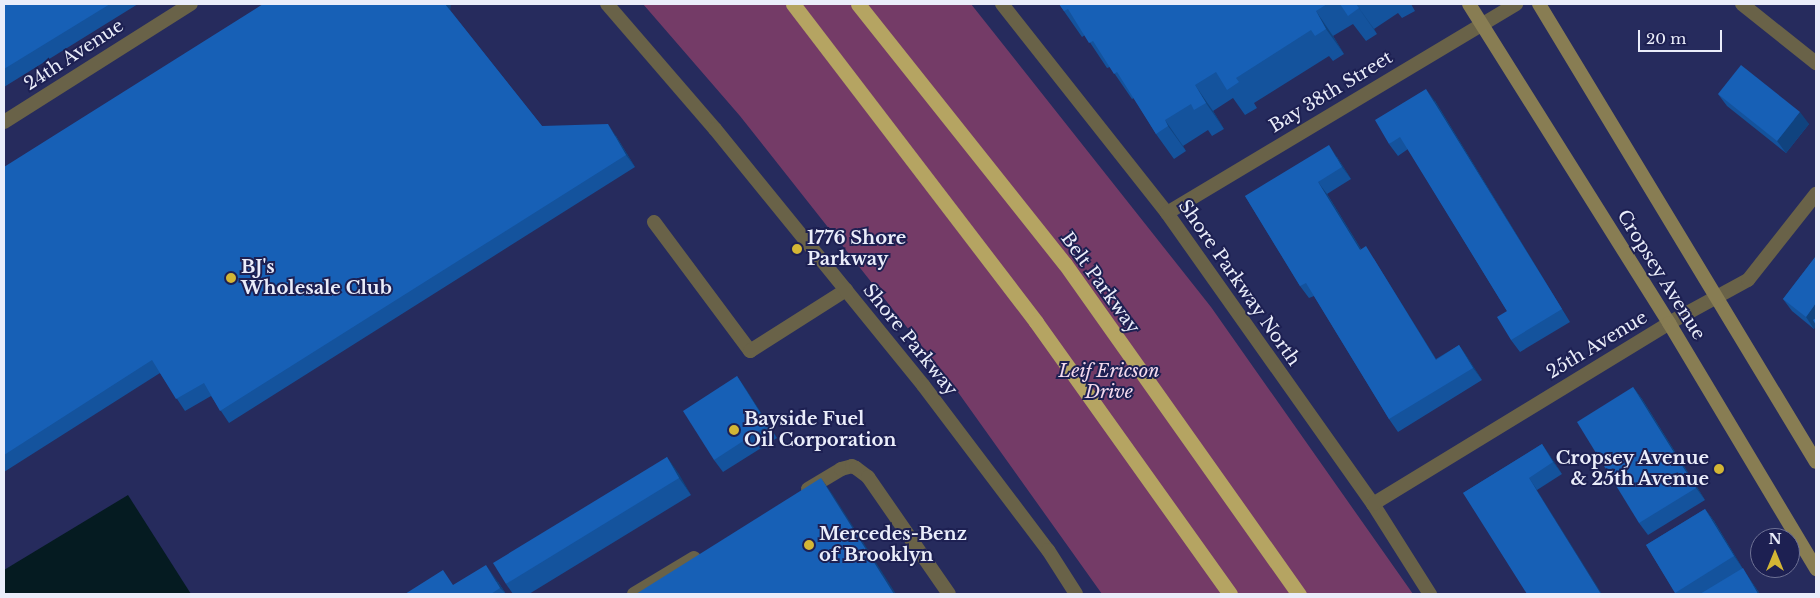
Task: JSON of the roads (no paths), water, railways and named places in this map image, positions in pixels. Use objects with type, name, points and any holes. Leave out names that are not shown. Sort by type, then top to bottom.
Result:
[{"type":"highway","points":[[793,4],[1036,322],[1230,594]]},
{"type":"highway","name":"Belt Parkway","points":[[858,4],[1065,264],[1299,594]]},
{"type":"main road","name":"Cropsey Avenue","points":[[1469,4],[1669,323],[1816,569]]},
{"type":"main road","name":"Cropsey Avenue","points":[[1539,4],[1816,462]]},
{"type":"street","name":"24th Avenue","points":[[4,122],[191,4]]},
{"type":"street","name":"Shore Parkway","points":[[607,4],[715,129],[923,385],[1024,518],[1076,594]]},
{"type":"street","name":"Shore Parkway North","points":[[1002,4],[1167,213],[1373,504],[1430,594]]},
{"type":"street","name":"Bay 38th Street","points":[[1167,213],[1516,4]]},
{"type":"street","points":[[1742,4],[1816,63]]},
{"type":"street","name":"25th Avenue","points":[[1373,504],[1669,323],[1748,280],[1816,194]]},
{"type":"street","points":[[654,222],[750,351],[846,290]]},
{"type":"street","points":[[797,496],[841,469],[852,466],[856,468],[868,477],[948,594]]},
{"type":"street","points":[[634,594],[708,550]]},
{"type":"water","points":[[128,495],[191,594],[4,594],[4,570]]},
{"type":"place","name":"1776 Shore Parkway","points":[[797,249]]},
{"type":"place","name":"BJ's Wholesale Club","points":[[231,278]]},
{"type":"place","name":"Bayside Fuel Oil Corporation","points":[[734,430]]},
{"type":"place","name":"Cropsey Avenue & 25th Avenue","points":[[1719,469]]},
{"type":"place","name":"Mercedes-Benz of Brooklyn","points":[[809,545]]},
{"type":"park label","name":"Leif Ericson Drive","points":[[1109,382]]}]
